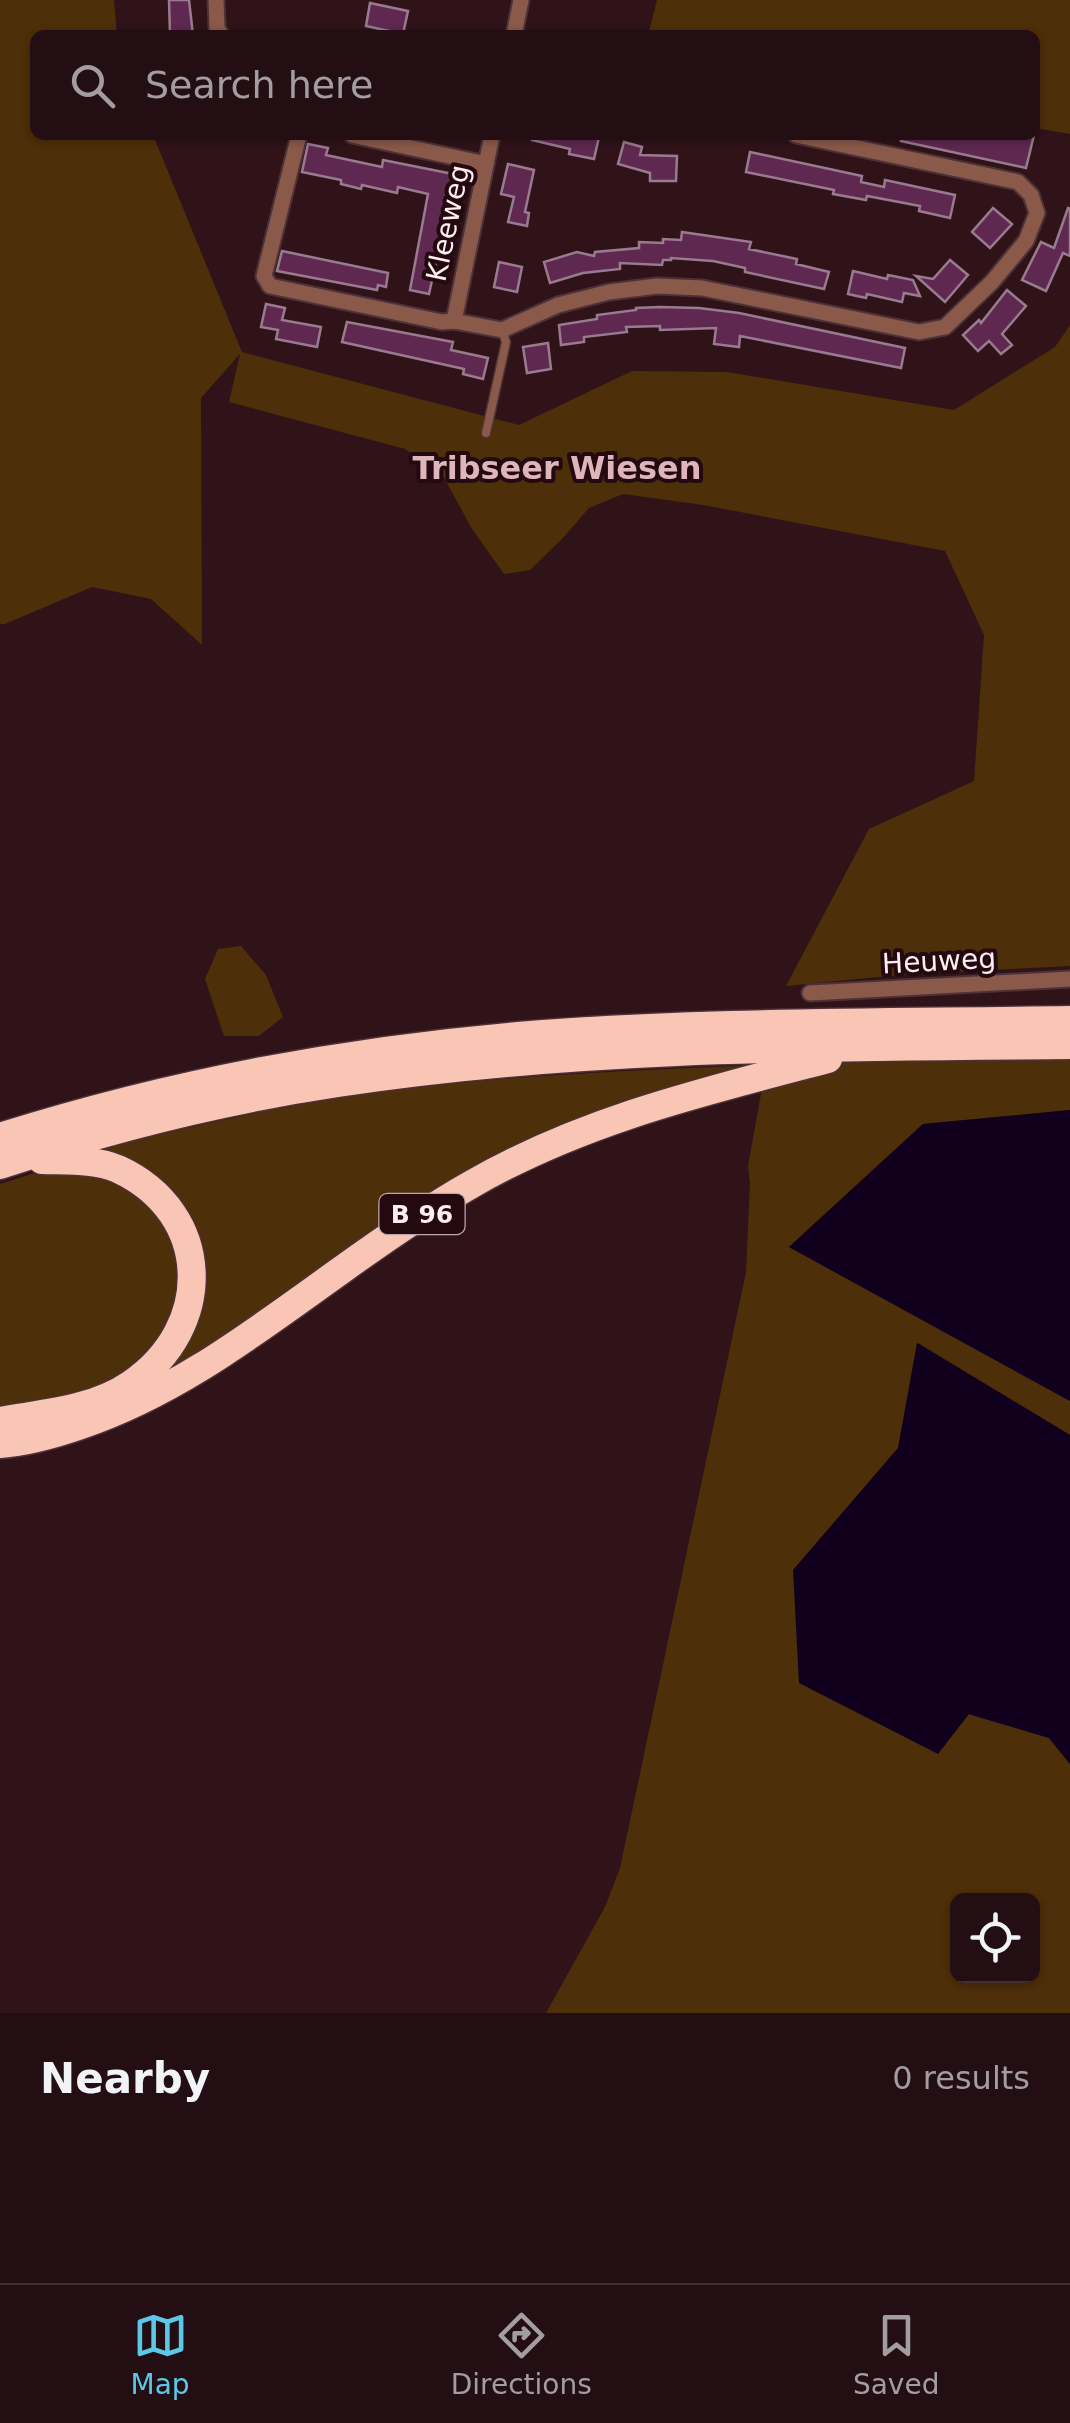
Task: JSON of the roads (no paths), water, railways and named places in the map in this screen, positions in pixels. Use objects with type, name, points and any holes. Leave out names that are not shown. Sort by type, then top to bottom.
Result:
[{"type":"highway","points":[[0,1120],[86,1113],[249,1073],[518,1036],[706,1025],[1070,1020]]},
{"type":"highway","name":"B 96","points":[[5,1154],[256,1098],[426,1071],[616,1054],[1070,1045]]},
{"type":"highway","name":"B 96","points":[[0,1444],[106,1417],[186,1378],[257,1332],[414,1218],[548,1146],[667,1102],[876,1047]]},
{"type":"highway","points":[[5,1154],[86,1113]]},
{"type":"highway","points":[[0,1421],[89,1405],[128,1387],[158,1363],[177,1338],[192,1290],[192,1266],[172,1213],[135,1178],[113,1167],[88,1162],[5,1154]]},
{"type":"street","points":[[216,0],[218,30]]},
{"type":"street","points":[[515,30],[521,0]]},
{"type":"street","points":[[298,140],[264,276],[270,286],[442,322],[454,320],[502,330],[558,305],[609,292],[658,286],[702,288],[919,332],[944,327],[992,282],[1026,241],[1037,213],[1031,195],[1018,182],[820,140]]},
{"type":"street","points":[[375,140],[486,164]]},
{"type":"street","name":"Kleeweg","points":[[454,320],[491,140]]},
{"type":"street","name":"Heuweg","points":[[810,992],[1070,979]]},
{"type":"lane","points":[[486,432],[506,342],[502,330]]},
{"type":"district","name":"Tribseer Wiesen","points":[[557,468]]}]
